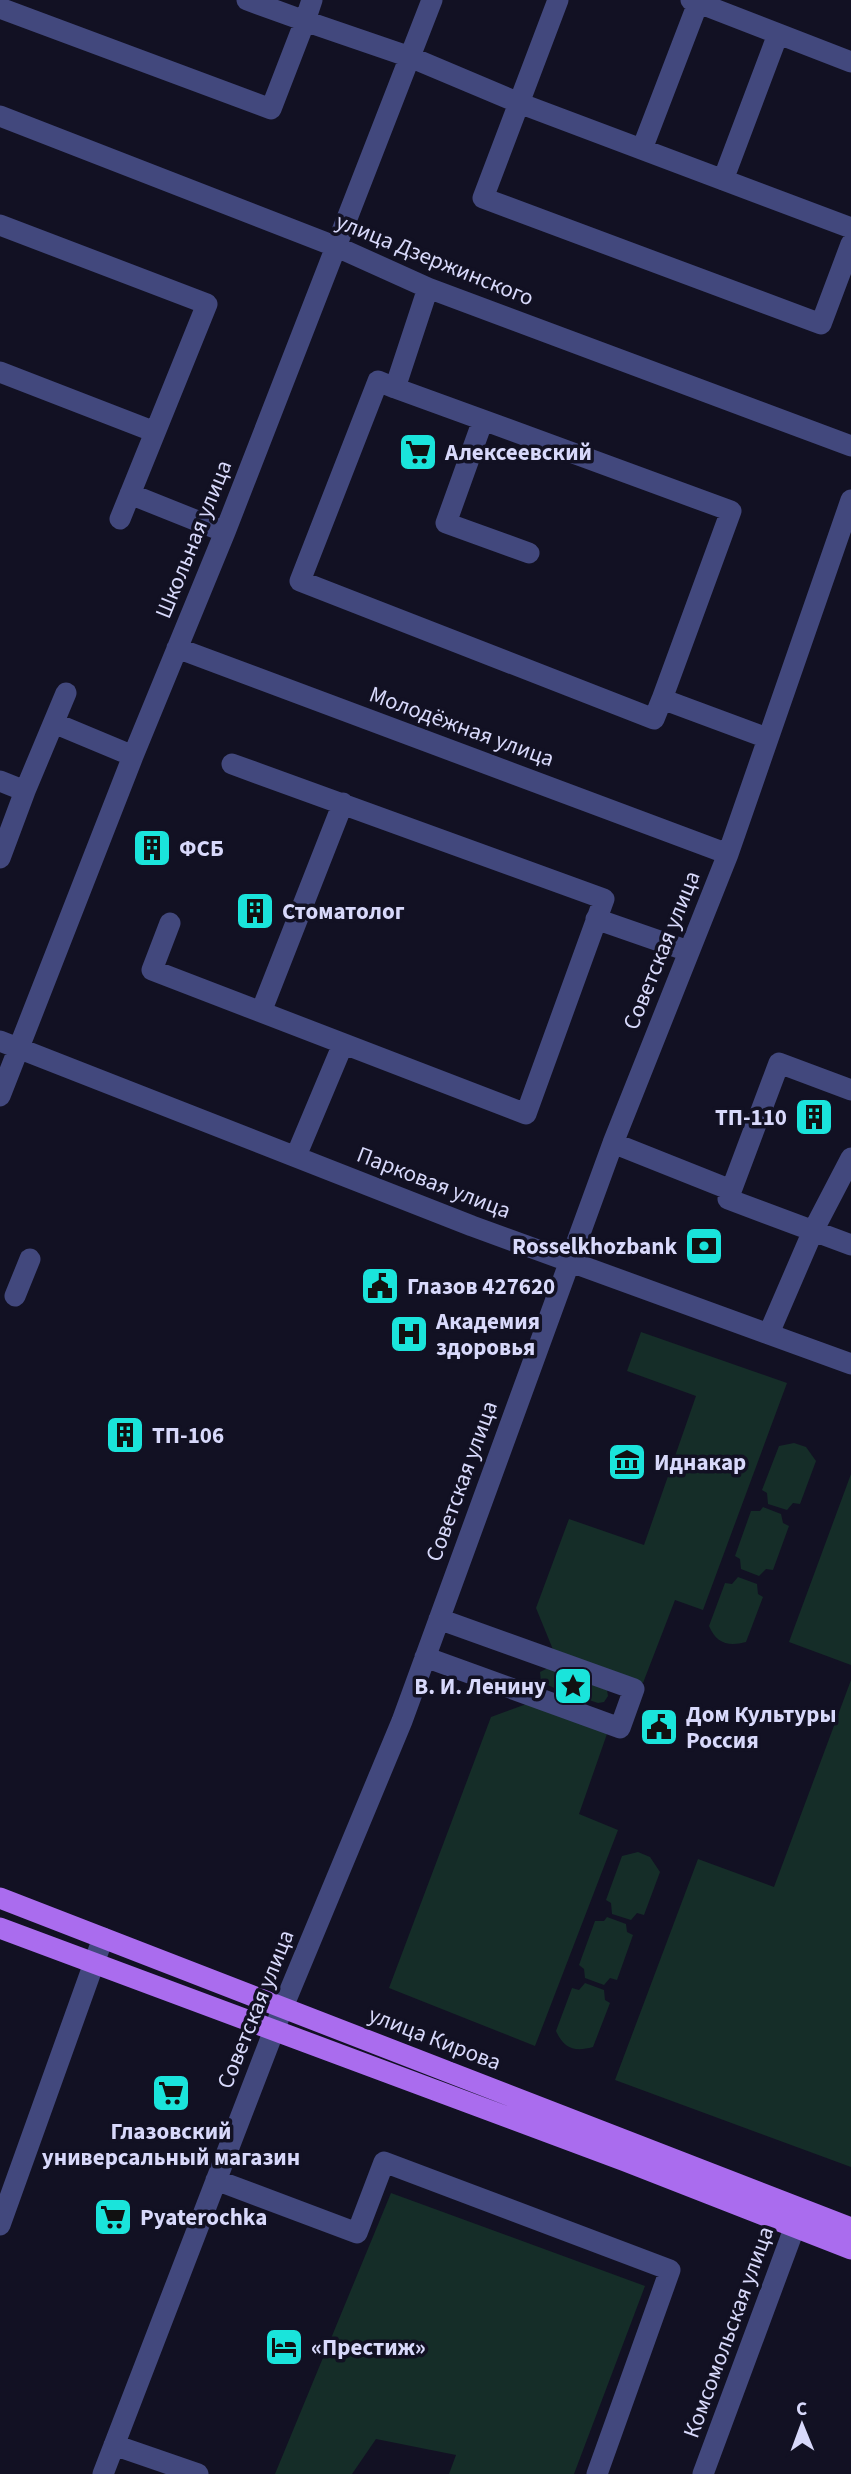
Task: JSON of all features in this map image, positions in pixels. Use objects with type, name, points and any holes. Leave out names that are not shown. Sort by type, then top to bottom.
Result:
[{"type":"main road","name":"улица Кирова","points":[[0,1898],[283,2007],[798,2217],[851,2249]]},
{"type":"main road","name":"улица Кирова","points":[[0,1928],[625,2161],[798,2217],[851,2228]]},
{"type":"street","points":[[247,0],[410,57],[519,103],[723,180],[851,242],[821,324],[483,198],[519,103],[558,0]]},
{"type":"street","points":[[0,8],[271,109],[313,0]]},
{"type":"street","name":"Школьная улица","points":[[0,1096],[9,1045],[133,756],[225,532],[432,0]]},
{"type":"street","points":[[642,149],[694,1],[851,62]]},
{"type":"street","points":[[723,180],[779,34]]},
{"type":"street","name":"улица Дзержинского","points":[[0,116],[337,247],[428,288],[851,446]]},
{"type":"street","points":[[0,225],[207,304],[120,519]]},
{"type":"street","points":[[395,388],[428,288]]},
{"type":"street","points":[[0,372],[155,432]]},
{"type":"street","points":[[378,381],[483,420],[731,511],[654,719],[300,581],[378,381]]},
{"type":"street","points":[[483,420],[446,523],[529,553]]},
{"type":"street","points":[[130,494],[225,532]]},
{"type":"street","name":"Советская улица","points":[[103,2474],[283,2007],[401,1721],[568,1262],[727,854],[851,500]]},
{"type":"street","name":"Молодёжная улица","points":[[177,648],[727,854]]},
{"type":"street","points":[[0,858],[65,693]]},
{"type":"street","points":[[662,699],[767,738]]},
{"type":"street","points":[[54,723],[133,756]]},
{"type":"street","points":[[170,923],[152,970],[526,1114],[604,899],[232,764]]},
{"type":"street","points":[[0,782],[25,791]]},
{"type":"street","points":[[261,1012],[343,803]]},
{"type":"street","points":[[596,919],[688,951]]},
{"type":"street","points":[[296,1156],[343,1044]]},
{"type":"street","name":"Парковая улица","points":[[9,1045],[568,1262],[851,1364]]},
{"type":"street","points":[[851,1090],[779,1063],[728,1199],[851,1245]]},
{"type":"street","points":[[613,1143],[731,1190]]},
{"type":"street","points":[[769,1333],[813,1231],[851,1158]]},
{"type":"street","points":[[15,1296],[30,1259]]},
{"type":"street","points":[[425,1657],[620,1728],[634,1689],[439,1619]]},
{"type":"street","points":[[0,2225],[103,1938]]},
{"type":"street","points":[[216,2180],[357,2233],[384,2162],[670,2270],[597,2474]]},
{"type":"street","name":"Комсомольская улица","points":[[703,2474],[798,2217]]},
{"type":"street","points":[[114,2445],[198,2474]]},
{"type":"green space","points":[[641,1332],[787,1383],[703,1610],[675,1600],[643,1683],[554,1652],[536,1608],[569,1519],[644,1545],[696,1396],[627,1371]]},
{"type":"green space","points":[[794,1443],[806,1447],[816,1461],[800,1504],[793,1503],[787,1510],[768,1504],[767,1493],[762,1490],[779,1446]]},
{"type":"green space","points":[[851,1474],[851,1665],[789,1642]]},
{"type":"green space","points":[[763,1507],[781,1514],[783,1523],[789,1526],[773,1570],[766,1569],[759,1576],[741,1569],[740,1559],[735,1556],[751,1511],[760,1511]]},
{"type":"green space","points":[[738,1577],[757,1584],[758,1594],[763,1597],[746,1642],[728,1644],[719,1640],[709,1626],[725,1583],[732,1584]]},
{"type":"green space","points":[[548,1668],[567,1675],[561,1691],[541,1682],[540,1672]]},
{"type":"green space","points":[[851,1680],[851,2167],[615,2080],[698,1859],[774,1887]]},
{"type":"green space","points":[[586,1681],[607,1690],[608,1696],[604,1702],[598,1703],[580,1697]]},
{"type":"green space","points":[[532,1702],[608,1731],[579,1814],[618,1830],[535,2046],[389,1988],[491,1717]]},
{"type":"green space","points":[[638,1852],[650,1857],[660,1872],[644,1915],[637,1913],[631,1920],[612,1914],[611,1903],[606,1900],[622,1856]]},
{"type":"green space","points":[[607,1917],[626,1924],[627,1932],[633,1935],[617,1980],[610,1978],[604,1985],[585,1978],[584,1969],[579,1965],[595,1921],[604,1921]]},
{"type":"green space","points":[[585,1983],[604,1990],[605,2000],[610,2003],[593,2047],[575,2049],[566,2045],[556,2031],[572,1988],[579,1990]]},
{"type":"green space","points":[[391,2193],[645,2286],[574,2474],[449,2474],[456,2455],[376,2439],[352,2474],[275,2474]]},
{"type":"place","name":"Алексеевский","points":[[418,452]]},
{"type":"place","name":"ФСБ","points":[[152,848]]},
{"type":"place","name":"Стоматолог","points":[[255,911]]},
{"type":"place","name":"ТП-110","points":[[814,1117]]},
{"type":"place","name":"Rosselkhozbank","points":[[704,1246]]},
{"type":"place","name":"Глазов 427620","points":[[380,1286]]},
{"type":"place","name":"Академия здоровья","points":[[409,1334]]},
{"type":"place","name":"ТП-106","points":[[125,1435]]},
{"type":"place","name":"Иднакар","points":[[627,1462]]},
{"type":"place","name":"В. И. Ленину","points":[[573,1686]]},
{"type":"place","name":"Дом Культуры Россия","points":[[659,1727]]},
{"type":"place","name":"Глазовский универсальный магазин","points":[[171,2093]]},
{"type":"place","name":"Pyaterochka","points":[[113,2217]]},
{"type":"place","name":"«Престиж»","points":[[284,2347]]}]
